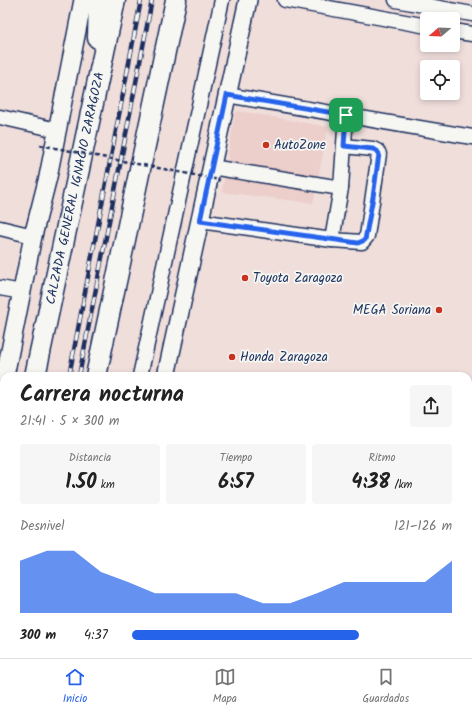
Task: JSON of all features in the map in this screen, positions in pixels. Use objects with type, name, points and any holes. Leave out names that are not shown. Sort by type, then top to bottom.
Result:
[{"type":"highway","points":[[97,87],[99,0]]},
{"type":"highway","name":"CALZADA GENERAL IGNACIO ZARAGOZA","points":[[36,372],[115,0]]},
{"type":"highway","points":[[97,372],[176,0]]},
{"type":"main road","points":[[6,372],[83,0]]},
{"type":"main road","points":[[167,372],[200,221],[216,174],[227,95],[248,0]]},
{"type":"street","points":[[141,372],[222,0]]},
{"type":"street","points":[[284,0],[420,24]]},
{"type":"street","points":[[398,0],[420,24]]},
{"type":"street","points":[[398,0],[419,2],[472,14]]},
{"type":"street","points":[[419,2],[420,24]]},
{"type":"street","points":[[460,32],[472,34]]},
{"type":"street","points":[[227,95],[472,137]]},
{"type":"street","points":[[332,240],[341,188],[346,115]]},
{"type":"street","points":[[0,117],[57,130]]},
{"type":"street","points":[[200,221],[358,243],[365,240],[380,158],[377,151],[373,149],[344,146]]},
{"type":"street","points":[[216,174],[341,188]]},
{"type":"street","points":[[0,228],[33,236]]},
{"type":"street","points":[[0,288],[22,292]]},
{"type":"path","points":[[40,145],[216,174]]},
{"type":"shaded area","points":[[239,111],[328,127],[313,203],[222,192],[235,113]]},
{"type":"railway","points":[[70,372],[141,0]]},
{"type":"railway","points":[[80,372],[152,0]]},
{"type":"place","name":"AutoZone","points":[[266,145]]},
{"type":"place","name":"Toyota Zaragoza","points":[[245,278]]},
{"type":"place","name":"MEGA Soriana","points":[[439,310]]},
{"type":"place","name":"Honda Zaragoza","points":[[232,357]]},
{"type":"route","points":[[227,95],[346,115],[344,146],[373,149],[377,151],[380,158],[365,240],[358,243],[200,221],[227,95]]}]
